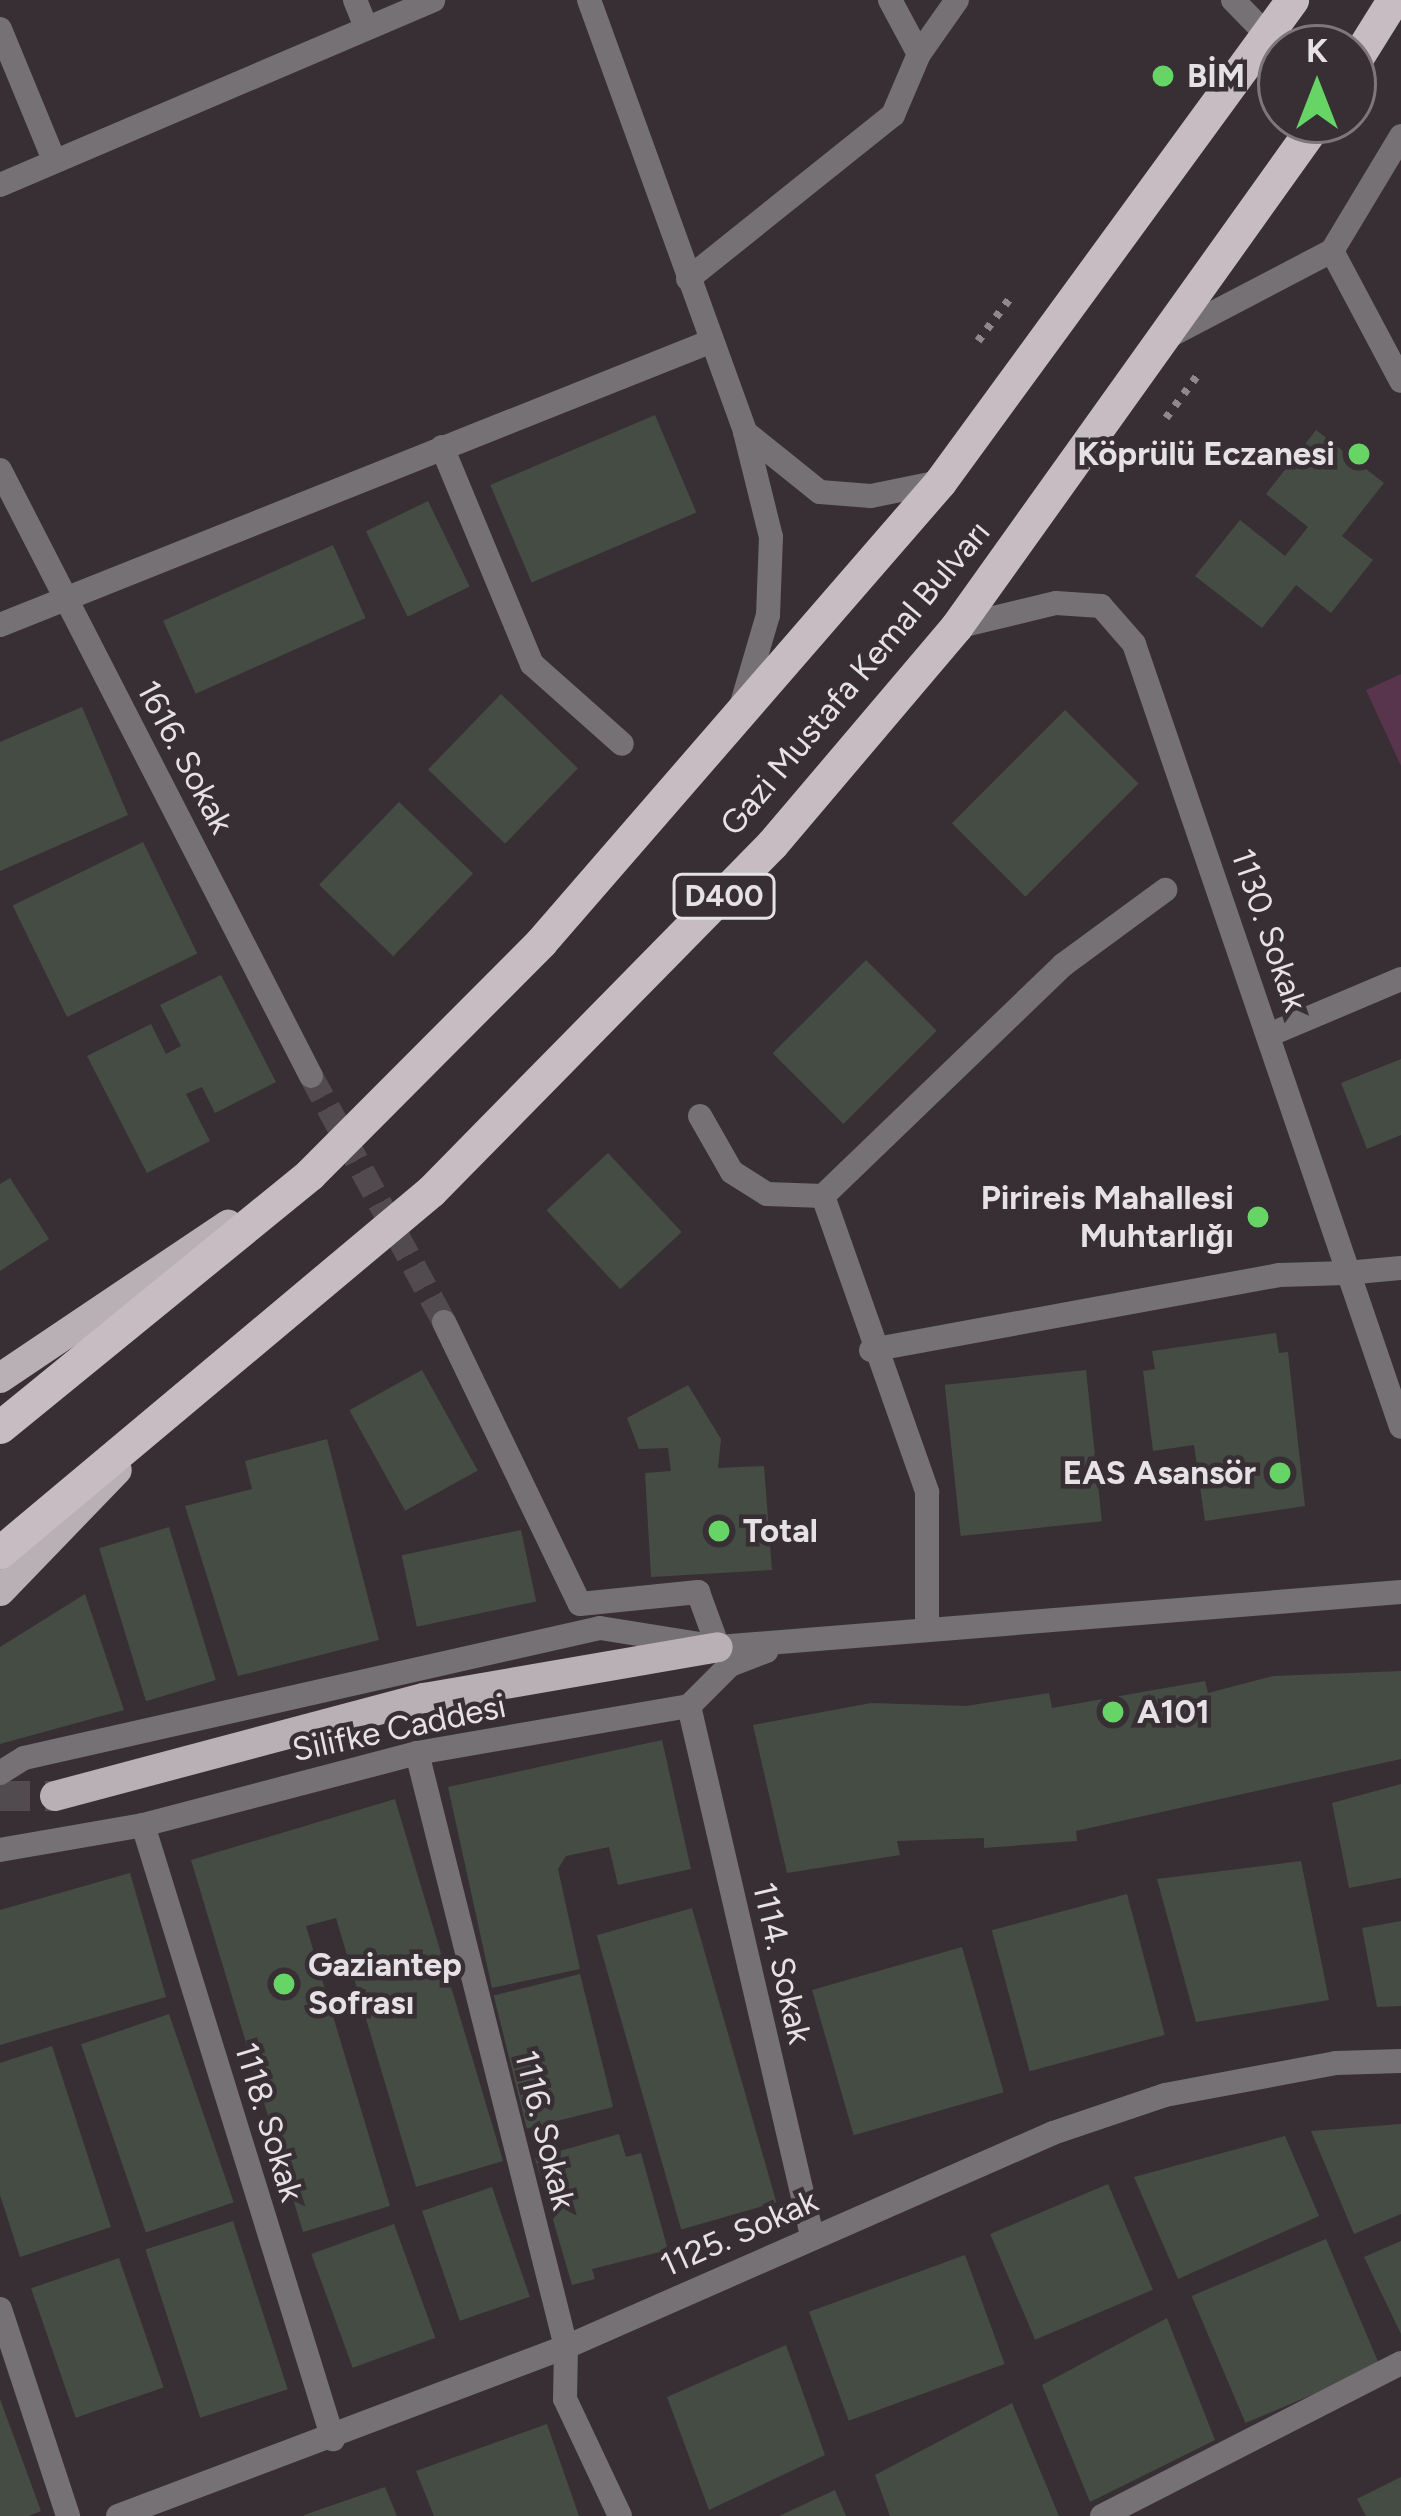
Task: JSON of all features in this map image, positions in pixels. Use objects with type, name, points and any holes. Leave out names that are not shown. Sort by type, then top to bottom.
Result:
[{"type":"highway","points":[[1377,26],[1393,0]]},
{"type":"highway","name":"Gazi Mustafa Kemal Bulvarı","points":[[0,1427],[310,1174],[541,943],[940,482],[1257,51]]},
{"type":"highway","name":"Gazi Mustafa Kemal Bulvarı","points":[[0,1552],[178,1408],[430,1191],[634,993],[956,627],[1171,335],[1302,144]]},
{"type":"main road","points":[[0,1378],[310,1174]]},
{"type":"main road","points":[[0,1591],[178,1408]]},
{"type":"main road","points":[[55,1796],[424,1698],[718,1647]]},
{"type":"street","points":[[355,0],[366,27]]},
{"type":"street","points":[[0,185],[434,0]]},
{"type":"street","points":[[589,0],[707,343],[745,432],[771,538],[768,615],[737,722]]},
{"type":"street","points":[[890,0],[919,54]]},
{"type":"street","points":[[688,279],[893,115],[919,54],[957,0]]},
{"type":"street","points":[[1233,0],[1257,25]]},
{"type":"street","points":[[0,29],[53,160]]},
{"type":"street","points":[[1171,335],[1333,251],[1401,136]]},
{"type":"street","points":[[1333,251],[1401,381]]},
{"type":"street","points":[[0,625],[66,606],[442,447],[707,343]]},
{"type":"street","points":[[745,432],[820,492],[871,496],[940,482]]},
{"type":"street","points":[[442,447],[532,664],[622,744]]},
{"type":"street","name":"1616. Sokak","points":[[0,470],[311,1076]]},
{"type":"street","name":"1130. Sokak","points":[[956,627],[1056,603],[1101,606],[1135,644],[1401,1426]]},
{"type":"street","points":[[700,1116],[732,1172],[767,1194],[823,1196],[1063,965],[1165,890]]},
{"type":"street","points":[[1271,1034],[1401,980]]},
{"type":"street","points":[[823,1196],[871,1350],[927,1492],[927,1629]]},
{"type":"street","points":[[871,1350],[1280,1275],[1401,1268]]},
{"type":"street","points":[[444,1322],[580,1604],[698,1592],[718,1647]]},
{"type":"street","points":[[0,1773],[24,1758],[600,1628],[718,1647],[1401,1592]]},
{"type":"street","points":[[689,1706],[730,1665],[796,1640]]},
{"type":"street","name":"Silifke Caddesi","points":[[6,1843],[143,1825],[417,1753],[689,1706]]},
{"type":"street","name":"1114. Sokak","points":[[689,1706],[812,2236]]},
{"type":"street","name":"1116. Sokak","points":[[417,1753],[566,2347],[565,2399],[620,2516]]},
{"type":"street","name":"1118. Sokak","points":[[143,1825],[333,2439]]},
{"type":"street","name":"1125. Sokak","points":[[118,2516],[333,2439],[566,2347],[812,2236],[1165,2095],[1336,2063],[1401,2062]]},
{"type":"street","points":[[0,2309],[68,2516]]},
{"type":"street","points":[[1102,2516],[1401,2363]]},
{"type":"path","points":[[979,341],[1011,297]]},
{"type":"path","points":[[1166,418],[1197,376]]},
{"type":"shaded area","points":[[1401,674],[1401,766],[1366,690]]},
{"type":"building","points":[[655,415],[696,513],[532,583],[490,485]]},
{"type":"building","points":[[1316,430],[1384,483],[1342,536],[1373,560],[1331,613],[1296,585],[1262,628],[1195,576],[1240,520],[1285,556],[1308,527],[1266,494]]},
{"type":"building","points":[[428,501],[470,586],[408,617],[366,531]]},
{"type":"building","points":[[333,545],[366,618],[196,694],[163,621]]},
{"type":"building","points":[[501,694],[578,768],[505,844],[428,770]]},
{"type":"building","points":[[82,707],[128,815],[0,871],[0,742]]},
{"type":"building","points":[[1065,710],[1139,784],[1025,897],[952,823]]},
{"type":"building","points":[[399,802],[473,874],[393,956],[319,885]]},
{"type":"building","points":[[143,842],[197,953],[67,1017],[13,906]]},
{"type":"building","points":[[866,960],[937,1031],[843,1124],[773,1053]]},
{"type":"building","points":[[221,975],[276,1082],[215,1113],[202,1087],[186,1094],[210,1141],[147,1173],[87,1056],[151,1024],[166,1054],[181,1046],[160,1005]]},
{"type":"building","points":[[1401,1059],[1401,1135],[1367,1149],[1341,1083]]},
{"type":"building","points":[[608,1153],[682,1232],[620,1289],[547,1210]]},
{"type":"building","points":[[10,1178],[49,1239],[0,1271],[0,1184]]},
{"type":"building","points":[[1276,1333],[1279,1353],[1288,1352],[1305,1506],[1205,1521],[1194,1445],[1153,1451],[1143,1371],[1155,1369],[1152,1351]]},
{"type":"building","points":[[422,1370],[478,1471],[405,1511],[349,1410]]},
{"type":"building","points":[[1086,1370],[1102,1521],[961,1536],[945,1385]]},
{"type":"building","points":[[688,1385],[721,1439],[718,1468],[764,1466],[772,1570],[651,1577],[645,1473],[671,1471],[668,1448],[639,1449],[627,1418]]},
{"type":"building","points":[[327,1439],[379,1640],[238,1676],[185,1506],[252,1489],[245,1461]]},
{"type":"building","points":[[169,1527],[216,1680],[146,1701],[99,1548]]},
{"type":"building","points":[[521,1530],[536,1601],[417,1627],[402,1555]]},
{"type":"building","points":[[85,1594],[124,1710],[0,1744],[0,1647]]},
{"type":"building","points":[[1401,1671],[1401,1759],[1076,1831],[1077,1841],[984,1848],[984,1838],[897,1841],[900,1855],[787,1873],[753,1725],[871,1703],[966,1706],[1049,1693],[1052,1708],[1205,1681],[1208,1693],[1273,1676]]},
{"type":"building","points":[[662,1740],[691,1869],[618,1885],[609,1847],[566,1856],[558,1869],[580,1969],[492,1988],[448,1787]]},
{"type":"building","points":[[1401,1784],[1401,1878],[1349,1888],[1332,1803]]},
{"type":"building","points":[[395,1799],[503,2161],[416,2187],[336,1918],[306,1926],[390,2206],[303,2232],[191,1860]]},
{"type":"building","points":[[1301,1861],[1329,2000],[1196,2022],[1157,1879]]},
{"type":"building","points":[[130,1873],[166,1997],[0,2045],[0,1910]]},
{"type":"building","points":[[1127,1894],[1165,2035],[1030,2071],[992,1930]]},
{"type":"building","points":[[692,1908],[776,2202],[681,2229],[597,1935]]},
{"type":"building","points":[[1401,1921],[1401,2006],[1377,2007],[1362,1928]]},
{"type":"building","points":[[962,1947],[1004,2092],[854,2135],[812,1990]]},
{"type":"building","points":[[580,1974],[613,2107],[527,2128],[494,1996]]},
{"type":"building","points":[[169,2014],[234,2202],[146,2232],[81,2044]]},
{"type":"building","points":[[52,2046],[111,2227],[20,2257],[0,2195],[0,2063]]},
{"type":"building","points":[[1401,2124],[1401,2214],[1354,2234],[1311,2131]]},
{"type":"building","points":[[619,2134],[626,2157],[641,2153],[668,2250],[592,2269],[595,2279],[572,2285],[535,2158]]},
{"type":"building","points":[[1285,2136],[1319,2216],[1178,2279],[1134,2177]]},
{"type":"building","points":[[1108,2184],[1153,2290],[1035,2340],[990,2234]]},
{"type":"building","points":[[492,2187],[530,2297],[460,2321],[422,2211]]},
{"type":"building","points":[[233,2221],[288,2389],[200,2418],[146,2249]]},
{"type":"building","points":[[394,2224],[435,2338],[353,2368],[311,2254]]},
{"type":"building","points":[[1326,2239],[1380,2366],[1246,2423],[1192,2296]]},
{"type":"building","points":[[1401,2241],[1401,2334],[1364,2257]]},
{"type":"building","points":[[965,2255],[1005,2364],[849,2421],[809,2312]]},
{"type":"building","points":[[119,2258],[164,2388],[76,2418],[31,2288]]},
{"type":"building","points":[[1167,2318],[1215,2440],[1090,2502],[1042,2385]]},
{"type":"building","points":[[786,2345],[825,2455],[709,2510],[667,2397]]},
{"type":"building","points":[[0,2399],[41,2511],[29,2516],[0,2516]]},
{"type":"building","points":[[1012,2403],[1059,2516],[890,2516],[875,2475]]},
{"type":"building","points":[[547,2424],[579,2516],[434,2516],[416,2471]]},
{"type":"building","points":[[1401,2477],[1401,2516],[1366,2516],[1357,2499]]},
{"type":"building","points":[[385,2487],[397,2516],[304,2516],[304,2515]]},
{"type":"building","points":[[835,2490],[846,2516],[779,2516]]},
{"type":"tunnel","points":[[311,1076],[444,1322]]},
{"type":"tunnel","points":[[0,1796],[55,1796]]},
{"type":"place","name":"BİM","points":[[1163,76]]},
{"type":"place","name":"Köprülü Eczanesi","points":[[1359,454]]},
{"type":"place","name":"Pirireis Mahallesi Muhtarlığı","points":[[1258,1217]]},
{"type":"place","name":"EAS Asansör","points":[[1280,1473]]},
{"type":"place","name":"Total","points":[[719,1531]]},
{"type":"place","name":"A101","points":[[1113,1712]]},
{"type":"place","name":"Gaziantep Sofrası","points":[[284,1984]]}]
